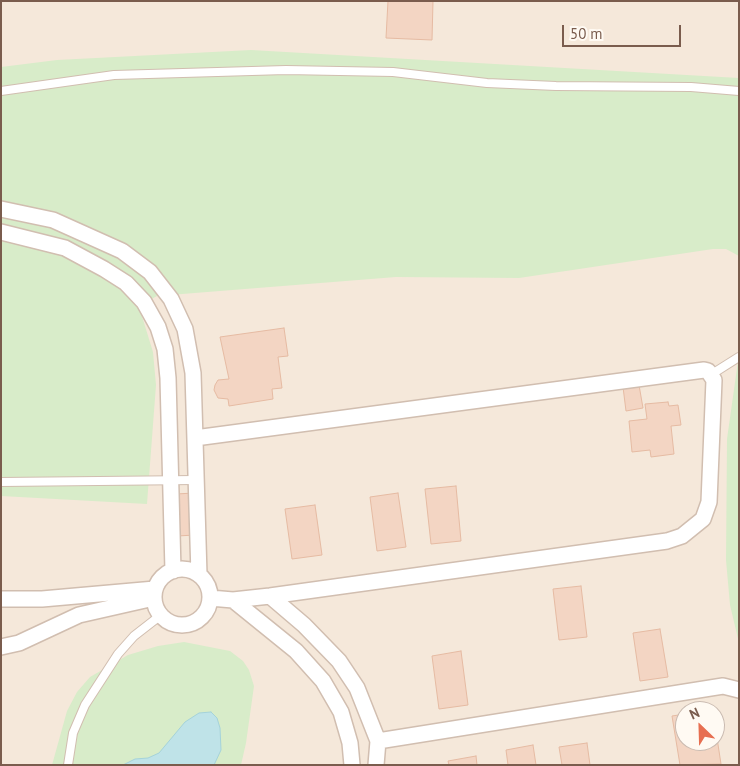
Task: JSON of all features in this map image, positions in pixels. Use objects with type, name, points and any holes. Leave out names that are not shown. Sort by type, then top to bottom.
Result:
[{"type":"street","points":[[1,209],[53,220],[89,234],[122,251],[150,272],[171,299],[185,329],[194,373],[199,575]]},
{"type":"street","points":[[1,232],[65,248],[112,274],[126,284],[144,302],[158,327],[165,349],[174,571]]},
{"type":"street","points":[[195,438],[704,370],[712,374],[715,384],[709,502],[703,518],[682,536],[667,540],[270,596],[233,600],[210,598]]},
{"type":"street","points":[[1,647],[19,643],[79,615],[154,594],[165,575],[174,571],[191,571],[199,575],[205,581],[210,598],[203,616],[186,625],[177,625],[160,616],[154,594]]},
{"type":"street","points":[[1,600],[154,594]]},
{"type":"street","points":[[270,596],[304,625],[340,662],[357,688],[378,742],[376,765]]},
{"type":"street","points":[[233,600],[296,652],[323,682],[340,712],[350,743],[352,765]]},
{"type":"street","points":[[378,742],[723,686],[739,690]]},
{"type":"lane","points":[[1,92],[114,75],[286,70],[393,72],[487,83],[556,86],[691,87],[739,91]]},
{"type":"lane","points":[[712,374],[739,357]]},
{"type":"lane","points":[[1,482],[196,480]]},
{"type":"lane","points":[[68,765],[73,733],[85,704],[118,654],[134,636],[160,616]]},
{"type":"shaded area","points":[[1,1],[739,1],[739,765],[1,765]]},
{"type":"green space","points":[[251,50],[739,78],[739,256],[726,249],[713,249],[519,278],[396,277],[157,296],[148,301],[141,313],[153,352],[156,385],[147,504],[1,496],[1,67],[57,60]]},
{"type":"green space","points":[[739,354],[739,643],[730,605],[726,560],[727,439]]},
{"type":"green space","points":[[184,642],[230,651],[243,661],[249,670],[254,686],[241,765],[52,765],[67,711],[77,692],[90,677],[128,655],[158,646]]},
{"type":"water","points":[[211,712],[217,718],[220,728],[221,750],[214,765],[123,765],[135,759],[148,758],[159,753],[185,722],[199,713]]},
{"type":"building","points":[[388,1],[433,1],[432,40],[386,38]]},
{"type":"building","points":[[284,328],[288,356],[278,357],[282,388],[272,389],[273,399],[229,406],[228,399],[218,398],[214,390],[215,385],[218,380],[229,379],[220,337]]},
{"type":"building","points":[[639,385],[643,408],[626,411],[623,387]]},
{"type":"building","points":[[668,402],[669,406],[678,405],[681,425],[671,426],[674,454],[651,457],[650,450],[632,452],[629,421],[647,419],[645,404]]},
{"type":"building","points":[[456,486],[461,541],[431,544],[425,489]]},
{"type":"building","points":[[194,493],[195,535],[177,536],[176,494]]},
{"type":"building","points":[[398,493],[406,547],[377,551],[370,497]]},
{"type":"building","points":[[315,505],[322,555],[292,559],[285,509]]},
{"type":"building","points":[[581,586],[587,637],[559,640],[553,589]]},
{"type":"building","points":[[660,629],[668,677],[640,681],[633,633]]},
{"type":"building","points":[[461,651],[468,705],[439,709],[432,656]]},
{"type":"building","points":[[672,716],[675,716],[675,734]]},
{"type":"building","points":[[587,743],[590,765],[562,765],[559,747]]},
{"type":"building","points":[[533,745],[536,765],[508,765],[506,750]]},
{"type":"building","points":[[678,751],[719,751],[721,764],[680,765]]},
{"type":"building","points":[[476,756],[477,765],[449,765],[448,761]]}]
